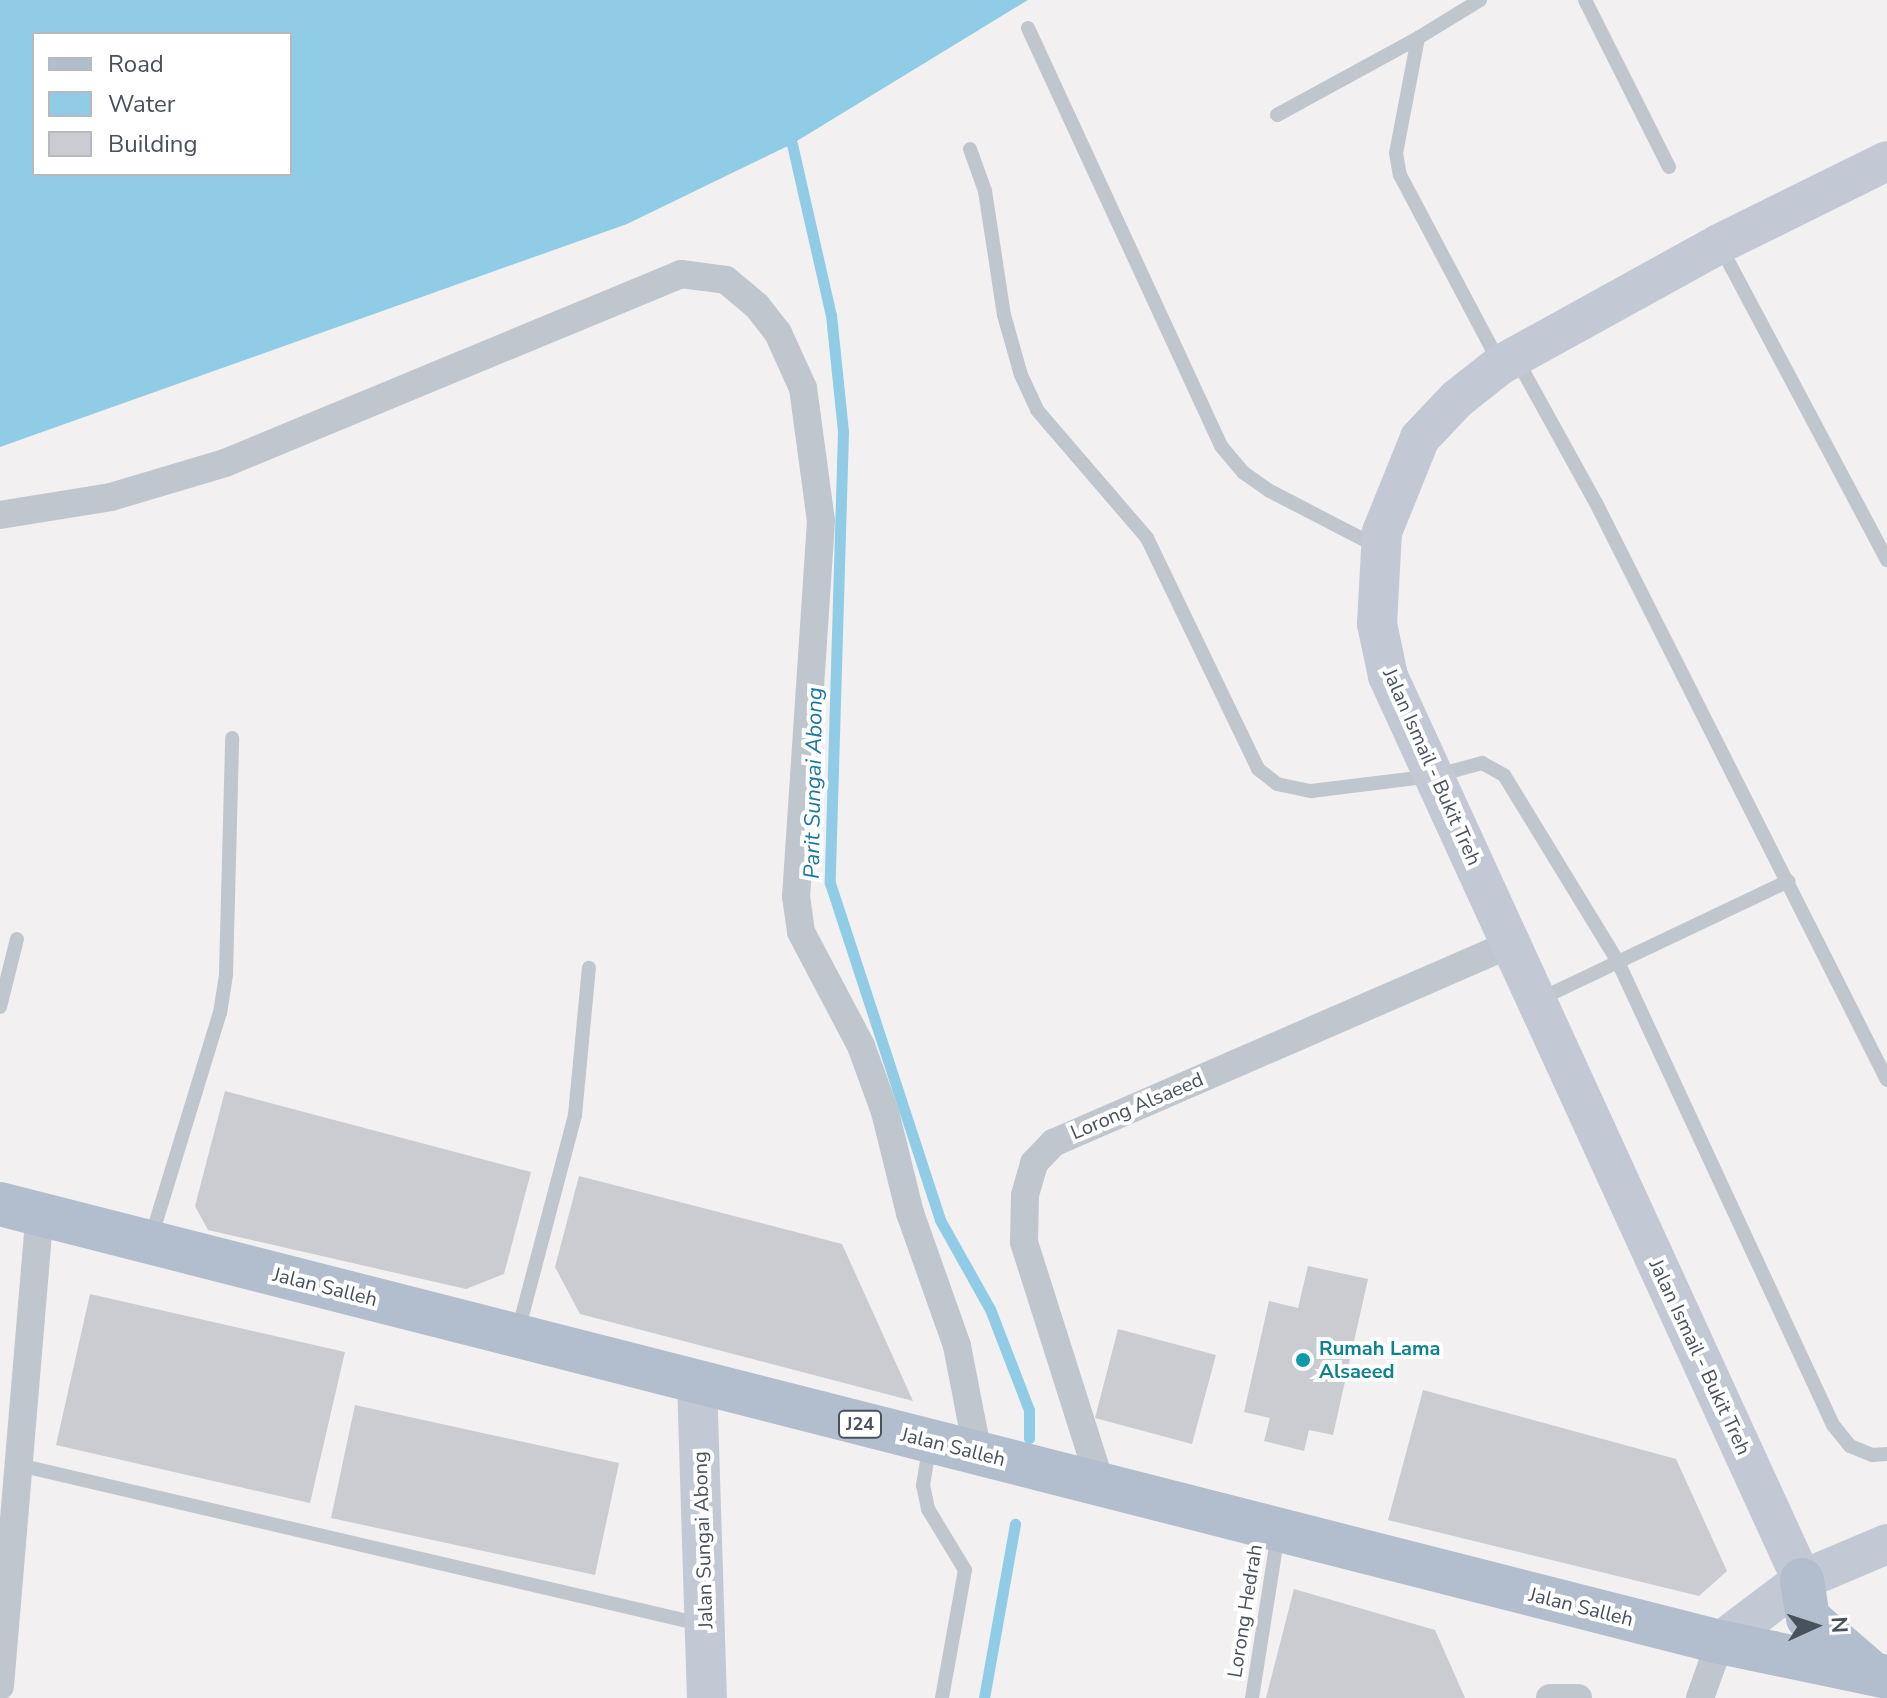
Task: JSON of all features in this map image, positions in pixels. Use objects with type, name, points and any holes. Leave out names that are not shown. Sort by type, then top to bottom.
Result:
[{"type":"main road","name":"Jalan Salleh","points":[[20,1209],[1720,1642]]},
{"type":"main road","points":[[1802,1580],[1808,1618],[1881,1676]]},
{"type":"main road","name":"J24","points":[[1720,1642],[1881,1676]]},
{"type":"street","name":"Jalan Ismail - Bukit Treh","points":[[1802,1580],[1388,676],[1377,624],[1381,548],[1382,532],[1420,438],[1457,399],[1508,360],[1719,244],[1887,161]]},
{"type":"street","points":[[0,515],[111,497],[225,463],[681,274],[726,280],[757,306],[778,333],[803,388],[821,521],[796,896],[801,932],[861,1046],[885,1112],[910,1213],[957,1346],[978,1454]]},
{"type":"street","name":"Lorong Alsaeed","points":[[1101,1485],[1024,1242],[1025,1195],[1034,1163],[1053,1143],[1511,944]]},
{"type":"street","points":[[0,1686],[19,1465],[20,1209]]},
{"type":"street","name":"Jalan Sungai Abong","points":[[697,1382],[707,1698]]},
{"type":"street","points":[[1700,1698],[1720,1642],[1802,1580],[1887,1544]]},
{"type":"street","points":[[1550,1698],[1578,1698]]},
{"type":"lane","points":[[1277,115],[1418,38],[1480,0]]},
{"type":"lane","points":[[1585,0],[1669,167]]},
{"type":"lane","points":[[1028,28],[1221,446],[1244,473],[1268,490],[1381,548]]},
{"type":"lane","points":[[1418,38],[1396,153],[1400,175],[1596,503],[1887,1080]]},
{"type":"lane","points":[[970,149],[985,191],[1004,315],[1021,375],[1037,410],[1147,538],[1258,769],[1277,784],[1311,791],[1434,776],[1482,763],[1504,775],[1618,962],[1833,1425],[1850,1446],[1872,1455],[1887,1454]]},
{"type":"lane","points":[[1719,244],[1887,560]]},
{"type":"lane","points":[[149,1243],[220,1013],[226,974],[232,738]]},
{"type":"lane","points":[[1537,1001],[1788,881]]},
{"type":"lane","points":[[0,1007],[17,939]]},
{"type":"lane","points":[[517,1336],[575,1115],[589,968]]},
{"type":"lane","points":[[931,1442],[923,1485],[928,1509],[965,1570],[942,1698]]},
{"type":"lane","points":[[19,1465],[707,1626]]},
{"type":"lane","name":"Lorong Hedrah","points":[[1252,1698],[1279,1530]]},
{"type":"water","points":[[0,0],[1028,0],[792,144],[627,224],[0,447]]},
{"type":"building","points":[[225,1091],[531,1172],[504,1274],[466,1289],[208,1230],[195,1206]]},
{"type":"building","points":[[579,1176],[842,1244],[913,1401],[580,1314],[555,1267]]},
{"type":"building","name":"Rumah Lama Alsaeed","points":[[1308,1266],[1368,1279],[1333,1435],[1309,1430],[1304,1451],[1264,1441],[1270,1418],[1244,1412],[1269,1301],[1298,1308]]},
{"type":"building","points":[[90,1294],[345,1352],[310,1503],[56,1445]]},
{"type":"building","points":[[1118,1329],[1216,1355],[1192,1444],[1095,1418]]},
{"type":"building","points":[[1423,1390],[1676,1459],[1727,1571],[1699,1596],[1388,1520]]},
{"type":"building","points":[[355,1405],[619,1463],[595,1575],[331,1518]]},
{"type":"building","points":[[1294,1589],[1435,1630],[1465,1698],[1266,1698]]},
{"type":"waterway","name":"Parit Sungai Abong","points":[[792,144],[831,315],[843,432],[830,883],[940,1220],[990,1309],[1029,1410],[1029,1438]]},
{"type":"waterway","points":[[984,1698],[1015,1524]]},
{"type":"place","name":"Rumah Lama Alsaeed","points":[[1303,1360]]}]
